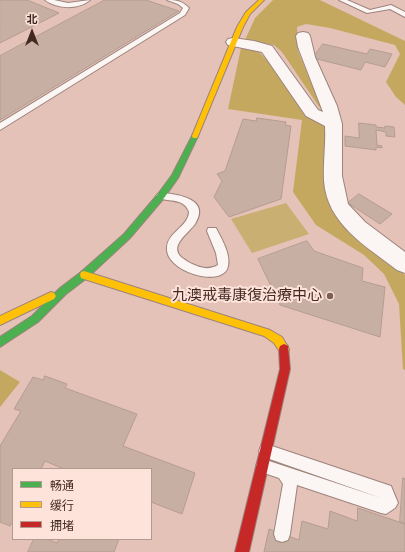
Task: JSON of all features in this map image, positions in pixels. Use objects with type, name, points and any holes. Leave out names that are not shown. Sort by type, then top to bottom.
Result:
[{"type":"street","points":[[0,343],[35,319],[63,291],[84,275],[127,236],[161,196],[175,176],[194,140],[233,42],[248,13],[262,0]]},
{"type":"street","points":[[304,36],[304,43],[310,63],[332,115],[334,124],[332,168],[338,204],[344,214],[405,264]]},
{"type":"street","points":[[233,42],[268,49],[312,113],[334,124]]},
{"type":"street","points":[[84,275],[267,333],[284,345],[286,357],[285,369],[242,552]]},
{"type":"street","points":[[0,321],[44,298],[63,291]]},
{"type":"lane","points":[[48,0],[66,6],[74,6],[87,0]]},
{"type":"lane","points":[[0,126],[183,14],[186,8],[170,0]]},
{"type":"lane","points":[[342,0],[369,12],[391,7],[405,15]]},
{"type":"lane","points":[[161,196],[187,201],[192,205],[195,212],[193,219],[176,239],[172,247],[174,255],[192,270],[208,273],[216,272],[223,267],[224,262],[222,255],[212,231]]},
{"type":"lane","points":[[264,458],[386,491],[390,503],[386,506],[381,505],[304,480],[283,472],[264,458]]},
{"type":"lane","points":[[282,534],[290,490],[290,482],[283,472]]},
{"type":"lane","points":[[290,490],[297,481],[304,480]]},
{"type":"shaded area","points":[[273,0],[320,0],[405,41],[405,105],[396,97],[386,82],[400,54],[395,45],[330,28],[306,24],[297,27],[298,51],[324,114],[282,52],[274,45],[245,40],[255,18]]},
{"type":"shaded area","points":[[241,48],[259,52],[269,62],[301,109],[311,119],[326,126],[324,165],[327,198],[341,221],[405,275],[405,370],[403,369],[399,304],[384,274],[364,255],[316,225],[293,192],[302,120],[228,109]]},
{"type":"shaded area","points":[[286,203],[309,234],[252,253],[231,219]]},
{"type":"shaded area","points":[[0,370],[20,382],[0,407]]},
{"type":"building","points":[[0,0],[27,0],[59,13],[0,43]]},
{"type":"building","points":[[105,0],[146,0],[179,11],[0,120],[0,56]]},
{"type":"building","points":[[323,44],[367,54],[370,49],[392,54],[385,67],[365,62],[361,70],[313,58]]},
{"type":"building","points":[[257,118],[286,122],[285,125],[291,126],[281,199],[229,217],[214,197],[222,181],[217,174],[225,171],[243,119],[256,121]]},
{"type":"building","points":[[359,123],[376,125],[376,127],[394,127],[395,137],[386,136],[386,132],[376,130],[377,145],[382,146],[382,148],[376,147],[376,150],[345,146],[345,136],[359,138]]},
{"type":"building","points":[[359,194],[392,214],[380,224],[348,203]]},
{"type":"building","name":"九澳戒毒康復治療中心","points":[[307,241],[314,251],[363,268],[362,281],[385,287],[380,337],[280,305],[258,259]]},
{"type":"building","points":[[45,376],[67,384],[65,388],[137,414],[123,446],[195,473],[182,514],[152,502],[152,468],[62,468],[45,461],[42,468],[12,468],[12,523],[10,526],[0,522],[0,446],[21,411],[14,409],[33,377],[43,380]]},
{"type":"building","points":[[403,478],[405,479],[405,524],[400,522]]},
{"type":"building","points":[[358,508],[405,524],[405,552],[264,552],[269,529],[299,540],[302,521],[328,529],[330,511],[357,521]]},
{"type":"building","points":[[34,540],[50,540],[57,543],[58,540],[119,540],[114,552],[28,552]]},
{"type":"traffic: fast","points":[[0,343],[35,319],[63,291],[84,275],[127,236],[161,196],[175,176],[195,136]]},
{"type":"traffic: slow","points":[[195,136],[240,27],[248,13],[262,0]]},
{"type":"traffic: slow","points":[[84,275],[267,333],[278,340],[284,349]]},
{"type":"traffic: slow","points":[[0,321],[51,296]]},
{"type":"traffic: jam","points":[[242,552],[285,369],[284,349]]},
{"type":"place","name":"九澳戒毒康復治療中心","points":[[330,296]]}]
